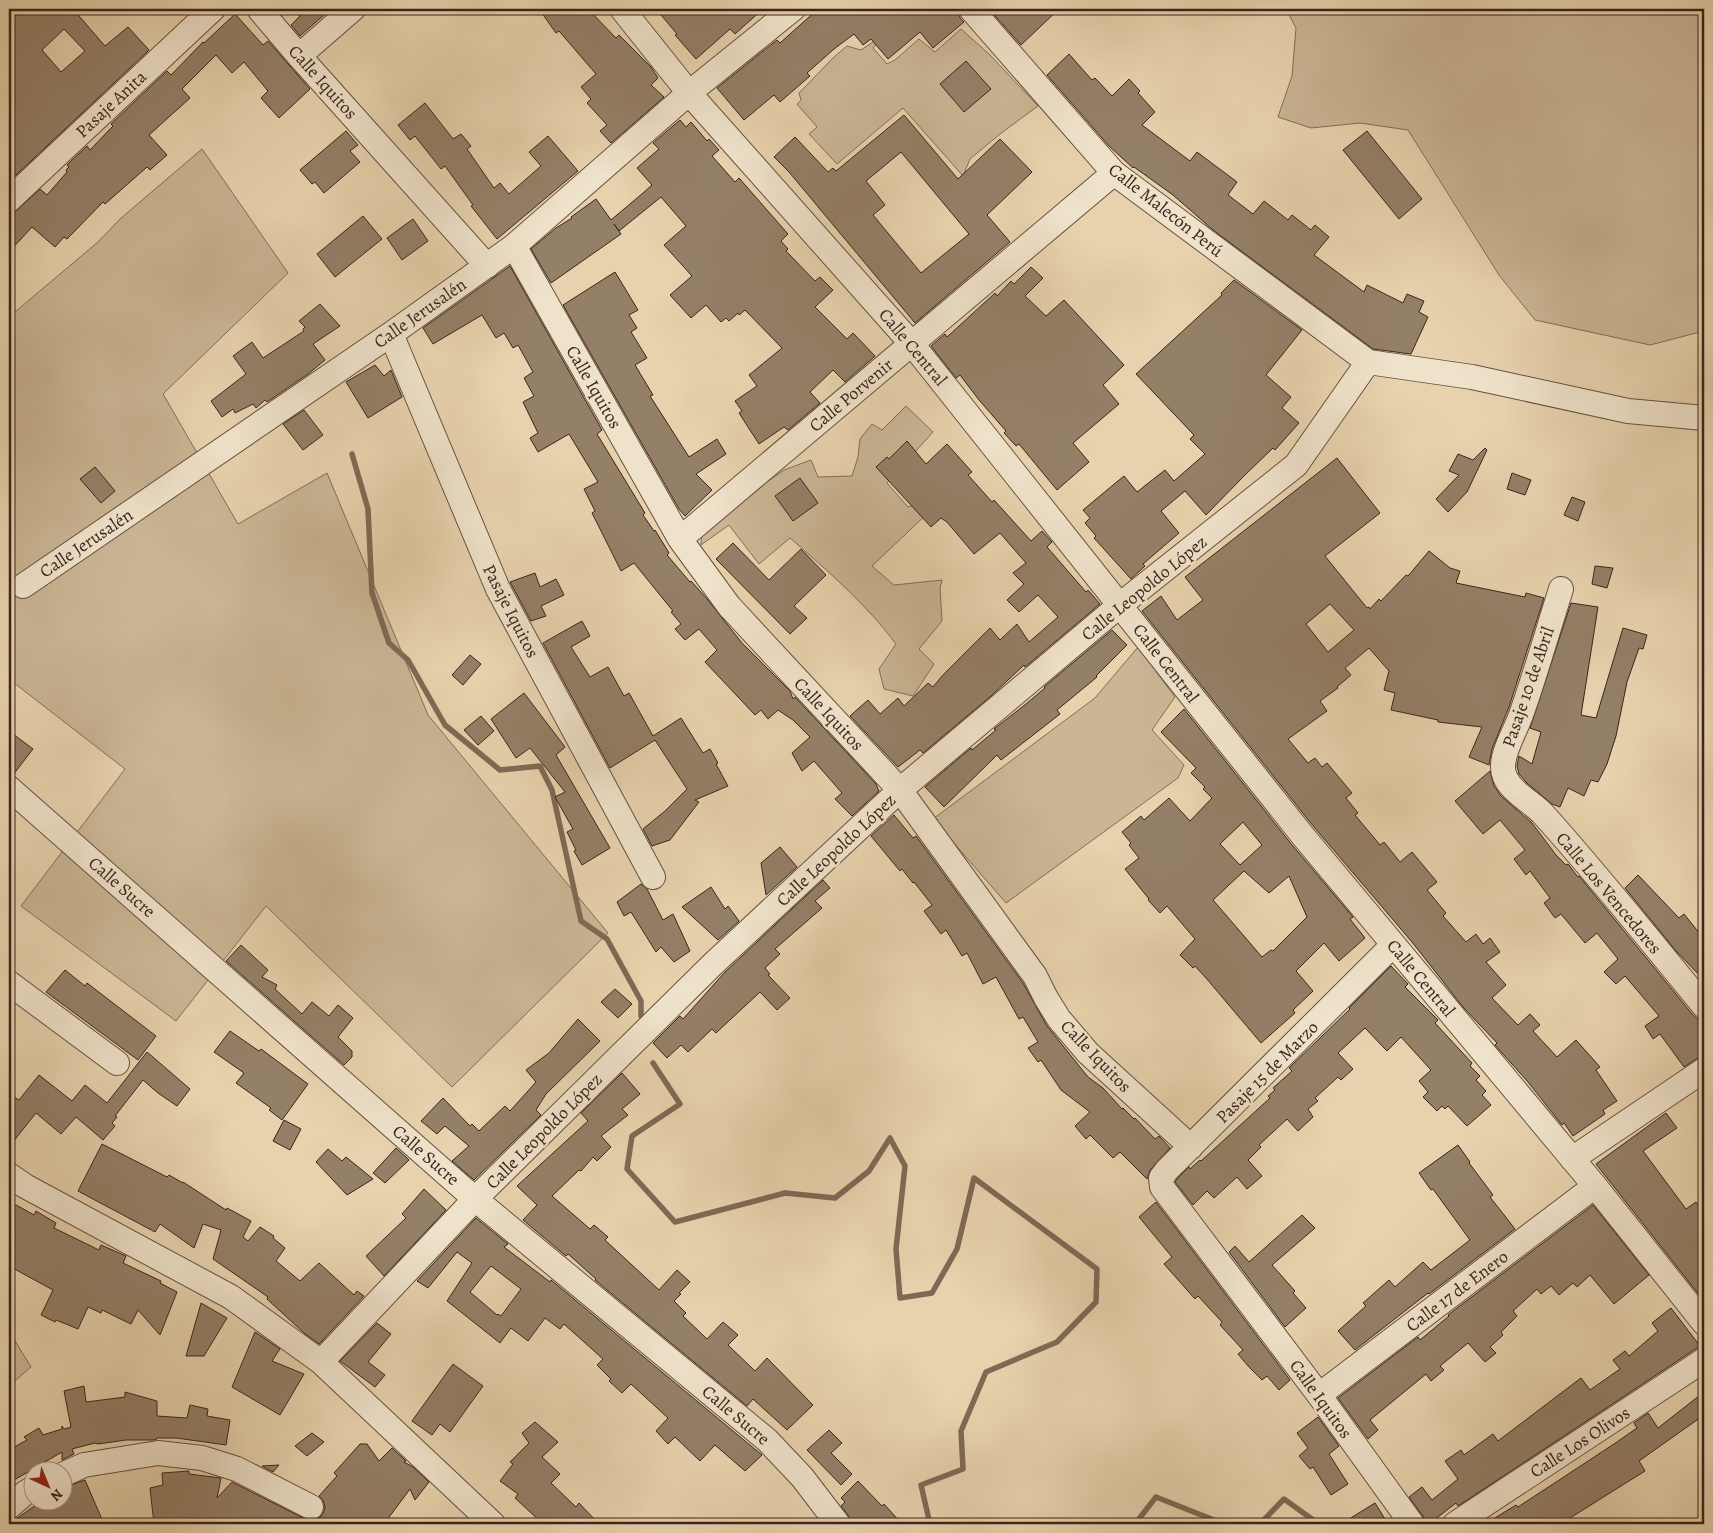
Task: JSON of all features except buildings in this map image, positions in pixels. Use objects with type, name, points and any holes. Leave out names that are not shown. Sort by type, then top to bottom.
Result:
[{"type":"street","name":"Pasaje Anita","points":[[9,200],[212,9]]},
{"type":"street","name":"Calle Iquitos","points":[[259,9],[487,266]]},
{"type":"street","points":[[299,56],[352,9]]},
{"type":"street","name":"Calle Central","points":[[622,9],[689,93],[912,344],[1303,836],[1595,1186],[1704,1323]]},
{"type":"street","name":"Calle Jerusalén","points":[[23,586],[391,334],[514,246],[689,93],[793,9]]},
{"type":"street","name":"Calle Malecón Perú","points":[[971,9],[1114,173],[1368,362]]},
{"type":"street","name":"Calle Porvenir","points":[[680,539],[1114,173]]},
{"type":"street","name":"Calle Iquitos","points":[[514,246],[680,539],[729,606],[900,790],[1035,976],[1059,1018],[1088,1053],[1191,1147]]},
{"type":"street","name":"Pasaje Iquitos","points":[[391,334],[498,589],[653,877]]},
{"type":"street","points":[[1368,362],[1472,377],[1628,412],[1704,418]]},
{"type":"street","name":"Calle Leopoldo López","points":[[322,1362],[475,1199],[714,964],[900,790],[1120,605],[1296,465],[1368,362]]},
{"type":"street","name":"Pasaje 10 de Abril","points":[[1509,784],[1504,774],[1503,765],[1561,589]]},
{"type":"street","name":"Calle Los Vencedores","points":[[1509,784],[1538,808],[1704,1006]]},
{"type":"street","name":"Calle Sucre","points":[[9,788],[475,1199],[767,1440],[802,1477],[838,1524]]},
{"type":"street","name":"Pasaje 15 de Marzo","points":[[1174,1202],[1162,1187],[1161,1178],[1167,1170],[1393,945]]},
{"type":"street","points":[[9,983],[117,1063]]},
{"type":"street","points":[[1572,1159],[1704,1070]]},
{"type":"street","points":[[9,1175],[25,1186],[231,1297],[322,1362],[493,1524]]},
{"type":"street","name":"Calle 17 de Enero","points":[[1319,1395],[1595,1186]]},
{"type":"street","name":"Calle Iquitos","points":[[1174,1202],[1319,1395],[1412,1524]]},
{"type":"street","name":"Calle Los Olivos","points":[[1455,1524],[1704,1360]]},
{"type":"street","points":[[72,1470],[84,1464],[158,1453],[202,1458],[238,1469],[311,1507]]},
{"type":"street","points":[[9,1507],[22,1496]]},
{"type":"shaded area","points":[[890,9],[894,9],[902,17],[873,48],[887,64],[895,60],[919,39],[935,52],[961,29],[989,54],[1038,106],[970,159],[963,176],[903,108],[837,164],[809,134],[817,127],[797,104],[801,100],[799,93],[847,46],[861,50],[879,38],[883,15]]},
{"type":"shaded area","points":[[1286,9],[1704,9],[1704,331],[1650,345],[1535,320],[1499,275],[1408,130],[1360,123],[1311,128],[1278,117],[1292,76],[1296,28]]},
{"type":"shaded area","points":[[202,149],[288,273],[163,394],[238,524],[327,473],[428,715],[608,933],[452,1087],[266,906],[176,1021],[21,906],[125,769],[9,679],[9,317],[98,242],[120,219]]},
{"type":"shaded area","points":[[906,406],[933,432],[887,483],[908,507],[920,503],[928,513],[872,566],[894,585],[942,580],[940,588],[942,621],[919,649],[934,664],[913,696],[884,689],[879,669],[896,644],[860,602],[790,538],[759,564],[729,525],[701,545],[702,528],[784,470],[811,460],[818,477],[852,476],[858,457],[860,439],[872,424],[882,430]]},
{"type":"shaded area","points":[[1138,647],[1175,697],[1152,730],[1184,765],[1178,778],[1006,903],[933,819],[1095,698]]},
{"type":"shaded area","points":[[9,1331],[31,1367],[9,1386]]},
{"type":"waterway","points":[[352,454],[368,509],[372,593],[389,643],[408,660],[445,725],[500,770],[540,766],[552,790],[581,921],[607,939],[641,1001],[641,1016]]},
{"type":"waterway","points":[[653,1063],[680,1104],[632,1136],[627,1169],[675,1222],[785,1193],[835,1198],[869,1171],[890,1138],[905,1166],[896,1249],[900,1298],[932,1293],[957,1249],[974,1178],[1097,1269],[1096,1302],[1057,1342],[986,1372],[961,1431],[963,1469],[921,1485],[930,1524]]},
{"type":"waterway","points":[[1135,1524],[1156,1497],[1224,1524]]},
{"type":"waterway","points":[[1260,1524],[1284,1499],[1316,1522],[1315,1524]]}]
